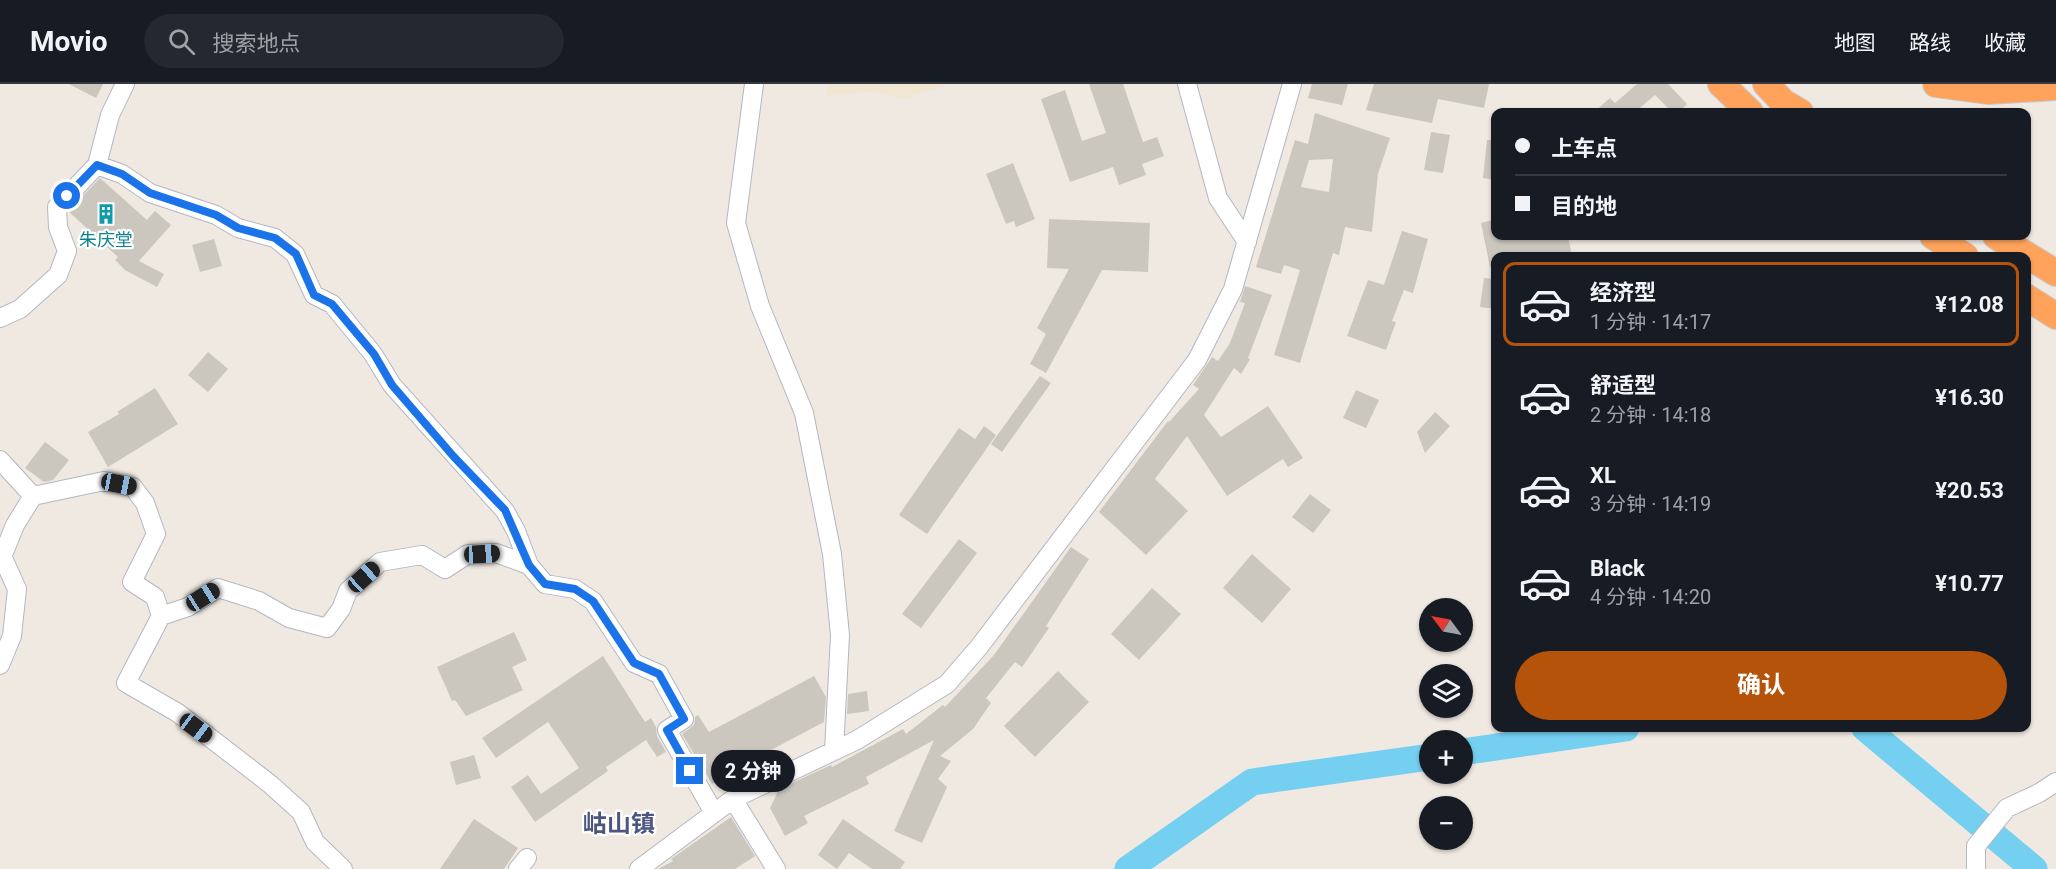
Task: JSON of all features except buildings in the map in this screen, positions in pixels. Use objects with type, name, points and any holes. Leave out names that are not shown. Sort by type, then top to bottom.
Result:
[{"type":"highway","points":[[1721,84],[1746,108]]},
{"type":"highway","points":[[1766,84],[1783,102],[1793,108]]},
{"type":"highway","points":[[1936,84],[1988,91],[2056,87]]},
{"type":"highway","points":[[1939,240],[1959,252]]},
{"type":"highway","points":[[2002,240],[2022,252]]},
{"type":"highway","points":[[2031,258],[2056,273]]},
{"type":"highway","points":[[2031,300],[2056,316]]},
{"type":"street","points":[[0,318],[20,309],[58,275],[67,251],[58,227],[57,207],[97,165],[110,115],[125,84]]},
{"type":"street","points":[[754,84],[736,223],[760,306],[804,413],[832,554],[840,635],[834,751]]},
{"type":"street","points":[[1187,84],[1218,198],[1247,242]]},
{"type":"street","points":[[639,869],[733,799],[857,740],[947,684],[979,647],[1197,360],[1233,289],[1292,84]]},
{"type":"street","points":[[97,165],[122,174],[150,193],[216,215],[238,228],[275,238],[296,254],[314,295],[332,304],[374,354],[392,385],[454,457],[505,510],[529,565],[545,584],[575,589],[593,601],[634,663],[659,674],[684,719],[667,730],[714,813]]},
{"type":"street","points":[[0,460],[33,496]]},
{"type":"street","points":[[0,665],[12,636],[17,589],[2,560],[15,525],[33,496],[104,481],[133,487],[145,503],[156,534],[132,582],[155,597],[161,616]]},
{"type":"street","points":[[343,869],[315,842],[302,812],[270,784],[178,713],[126,683],[161,616],[188,607],[218,588],[259,601],[289,618],[327,628],[341,609],[348,591],[380,562],[422,555],[445,569],[468,554],[496,553],[529,565]]},
{"type":"street","points":[[1976,869],[1976,846],[2007,808],[2056,782]]},
{"type":"street","points":[[733,799],[776,869]]},
{"type":"shaded area","points":[[827,84],[950,84],[903,99],[875,91],[827,96]]},
{"type":"waterway","points":[[1473,750],[1599,732]]},
{"type":"waterway","points":[[1870,732],[2034,869]]},
{"type":"waterway","points":[[1128,869],[1252,782],[1419,759]]},
{"type":"place","name":"朱庆堂","points":[[106,214]]},
{"type":"district","name":"岵山镇","points":[[619,824]]},
{"type":"route","points":[[67,196],[97,165],[122,174],[150,193],[216,215],[238,228],[275,238],[296,254],[314,295],[332,304],[374,354],[392,385],[454,457],[505,510],[529,565],[545,584],[575,589],[593,601],[634,663],[659,674],[684,719],[667,730],[690,771]]}]
